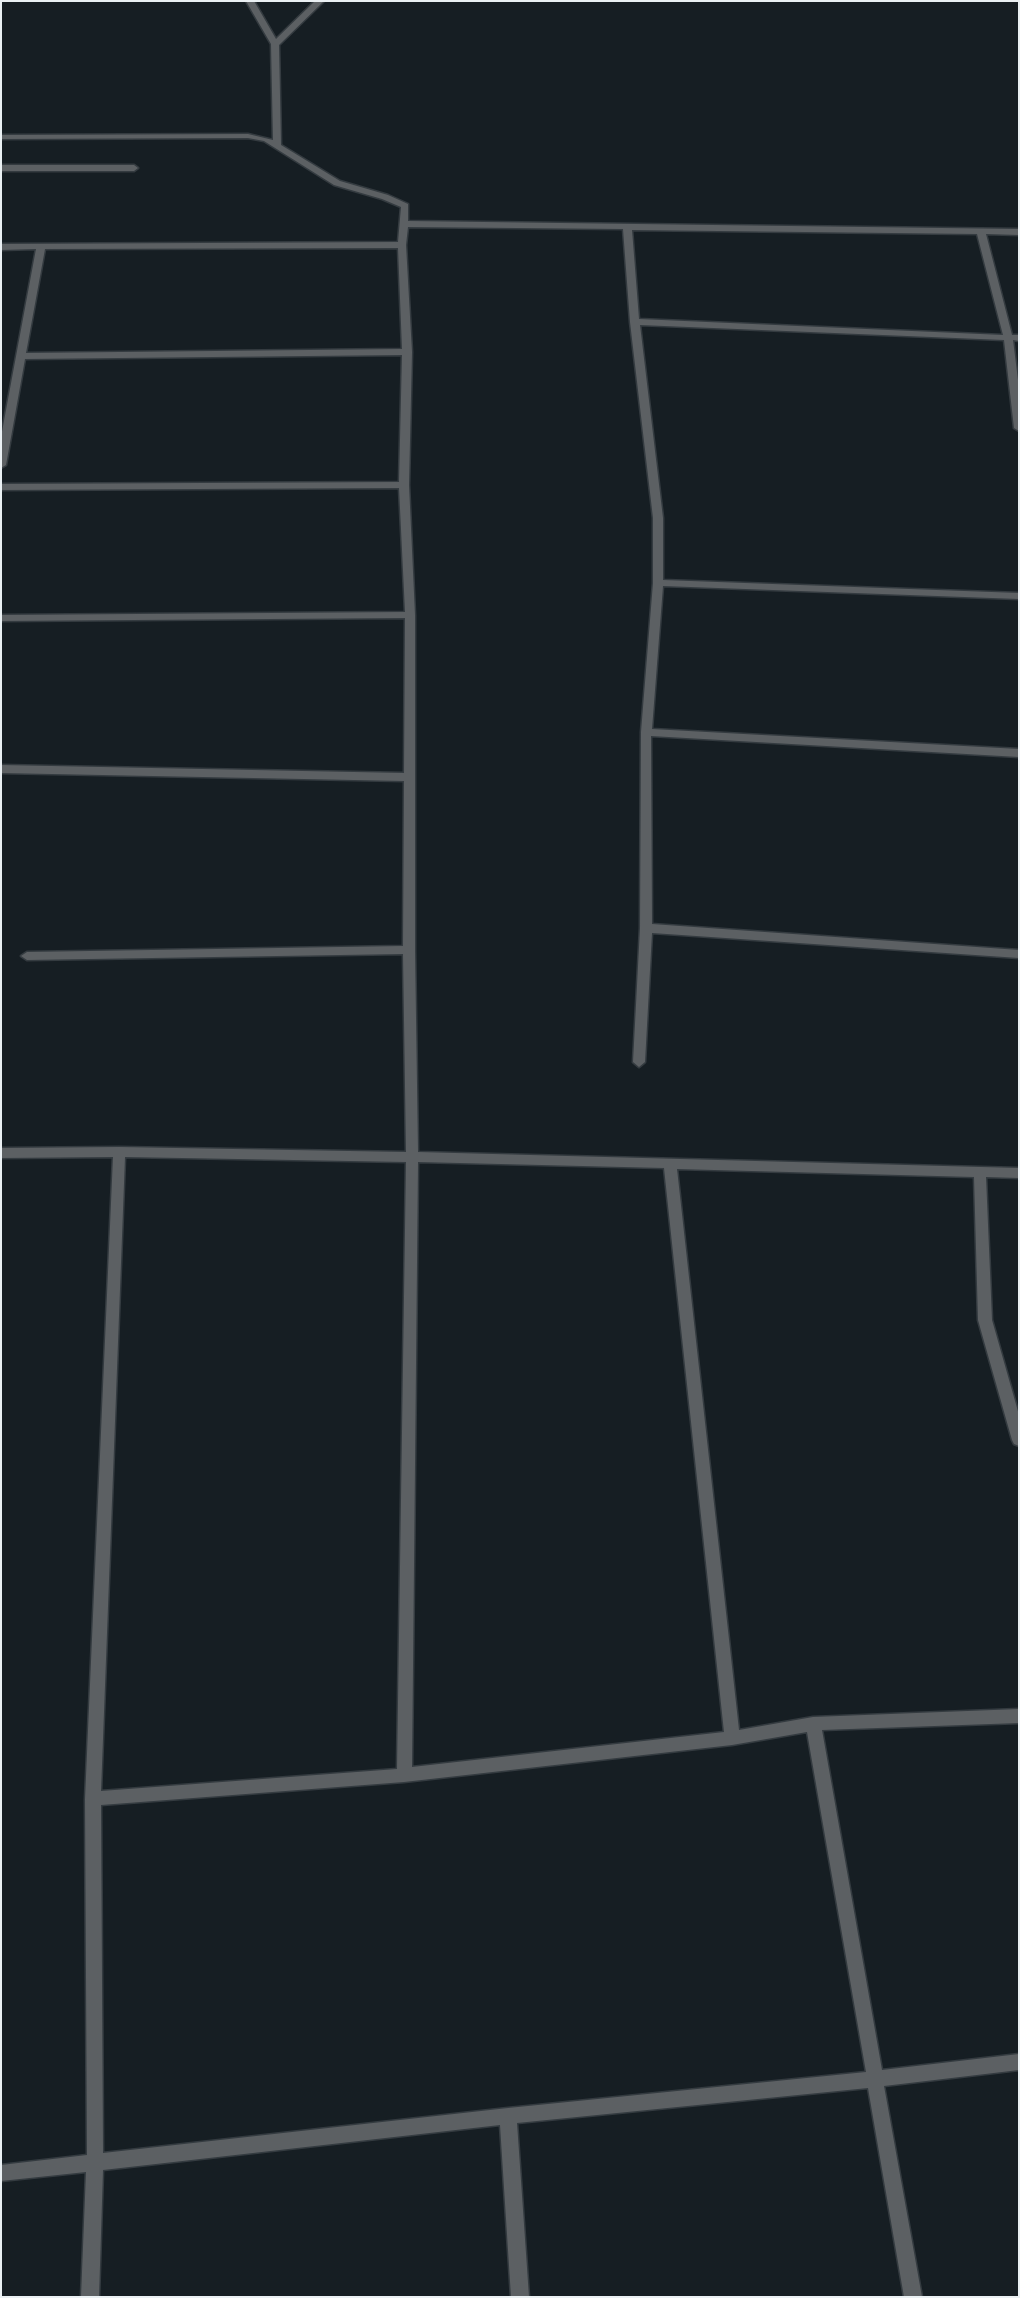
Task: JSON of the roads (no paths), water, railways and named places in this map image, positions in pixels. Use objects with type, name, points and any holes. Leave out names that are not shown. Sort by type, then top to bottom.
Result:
[{"type":"street","points":[[250,1],[275,44],[277,145]]},
{"type":"street","points":[[275,44],[320,1]]},
{"type":"street","points":[[1,137],[248,136],[266,139],[337,183],[385,197],[405,206],[402,245],[407,352],[404,485],[410,615],[409,950],[412,1157],[404,1775]]},
{"type":"street","points":[[1,168],[134,168]]},
{"type":"street","points":[[404,224],[1019,232]]},
{"type":"street","points":[[627,226],[634,322],[658,518],[658,583],[646,732],[646,928],[639,1062]]},
{"type":"street","points":[[981,231],[1008,338],[1019,428]]},
{"type":"street","points":[[1,247],[402,245]]},
{"type":"street","points":[[1,465],[41,246]]},
{"type":"street","points":[[634,322],[1019,338]]},
{"type":"street","points":[[20,356],[407,352]]},
{"type":"street","points":[[1,487],[404,485]]},
{"type":"street","points":[[658,583],[1019,596]]},
{"type":"street","points":[[1,618],[410,615]]},
{"type":"street","points":[[646,732],[1019,753]]},
{"type":"street","points":[[1,769],[410,777]]},
{"type":"street","points":[[646,928],[1019,954]]},
{"type":"street","points":[[27,956],[409,950]]},
{"type":"street","points":[[90,2297],[95,2164],[93,1799],[118,1152]]},
{"type":"street","points":[[1,1154],[118,1152],[412,1157],[1019,1173]]},
{"type":"street","points":[[670,1165],[732,1738]]},
{"type":"street","points":[[980,1172],[985,1320],[1019,1440]]},
{"type":"street","points":[[93,1799],[404,1775],[732,1738],[813,1724],[1019,1716]]},
{"type":"street","points":[[813,1724],[913,2297]]},
{"type":"street","points":[[1,2173],[95,2164],[508,2116],[875,2079],[1019,2062]]},
{"type":"street","points":[[508,2116],[520,2297]]}]
